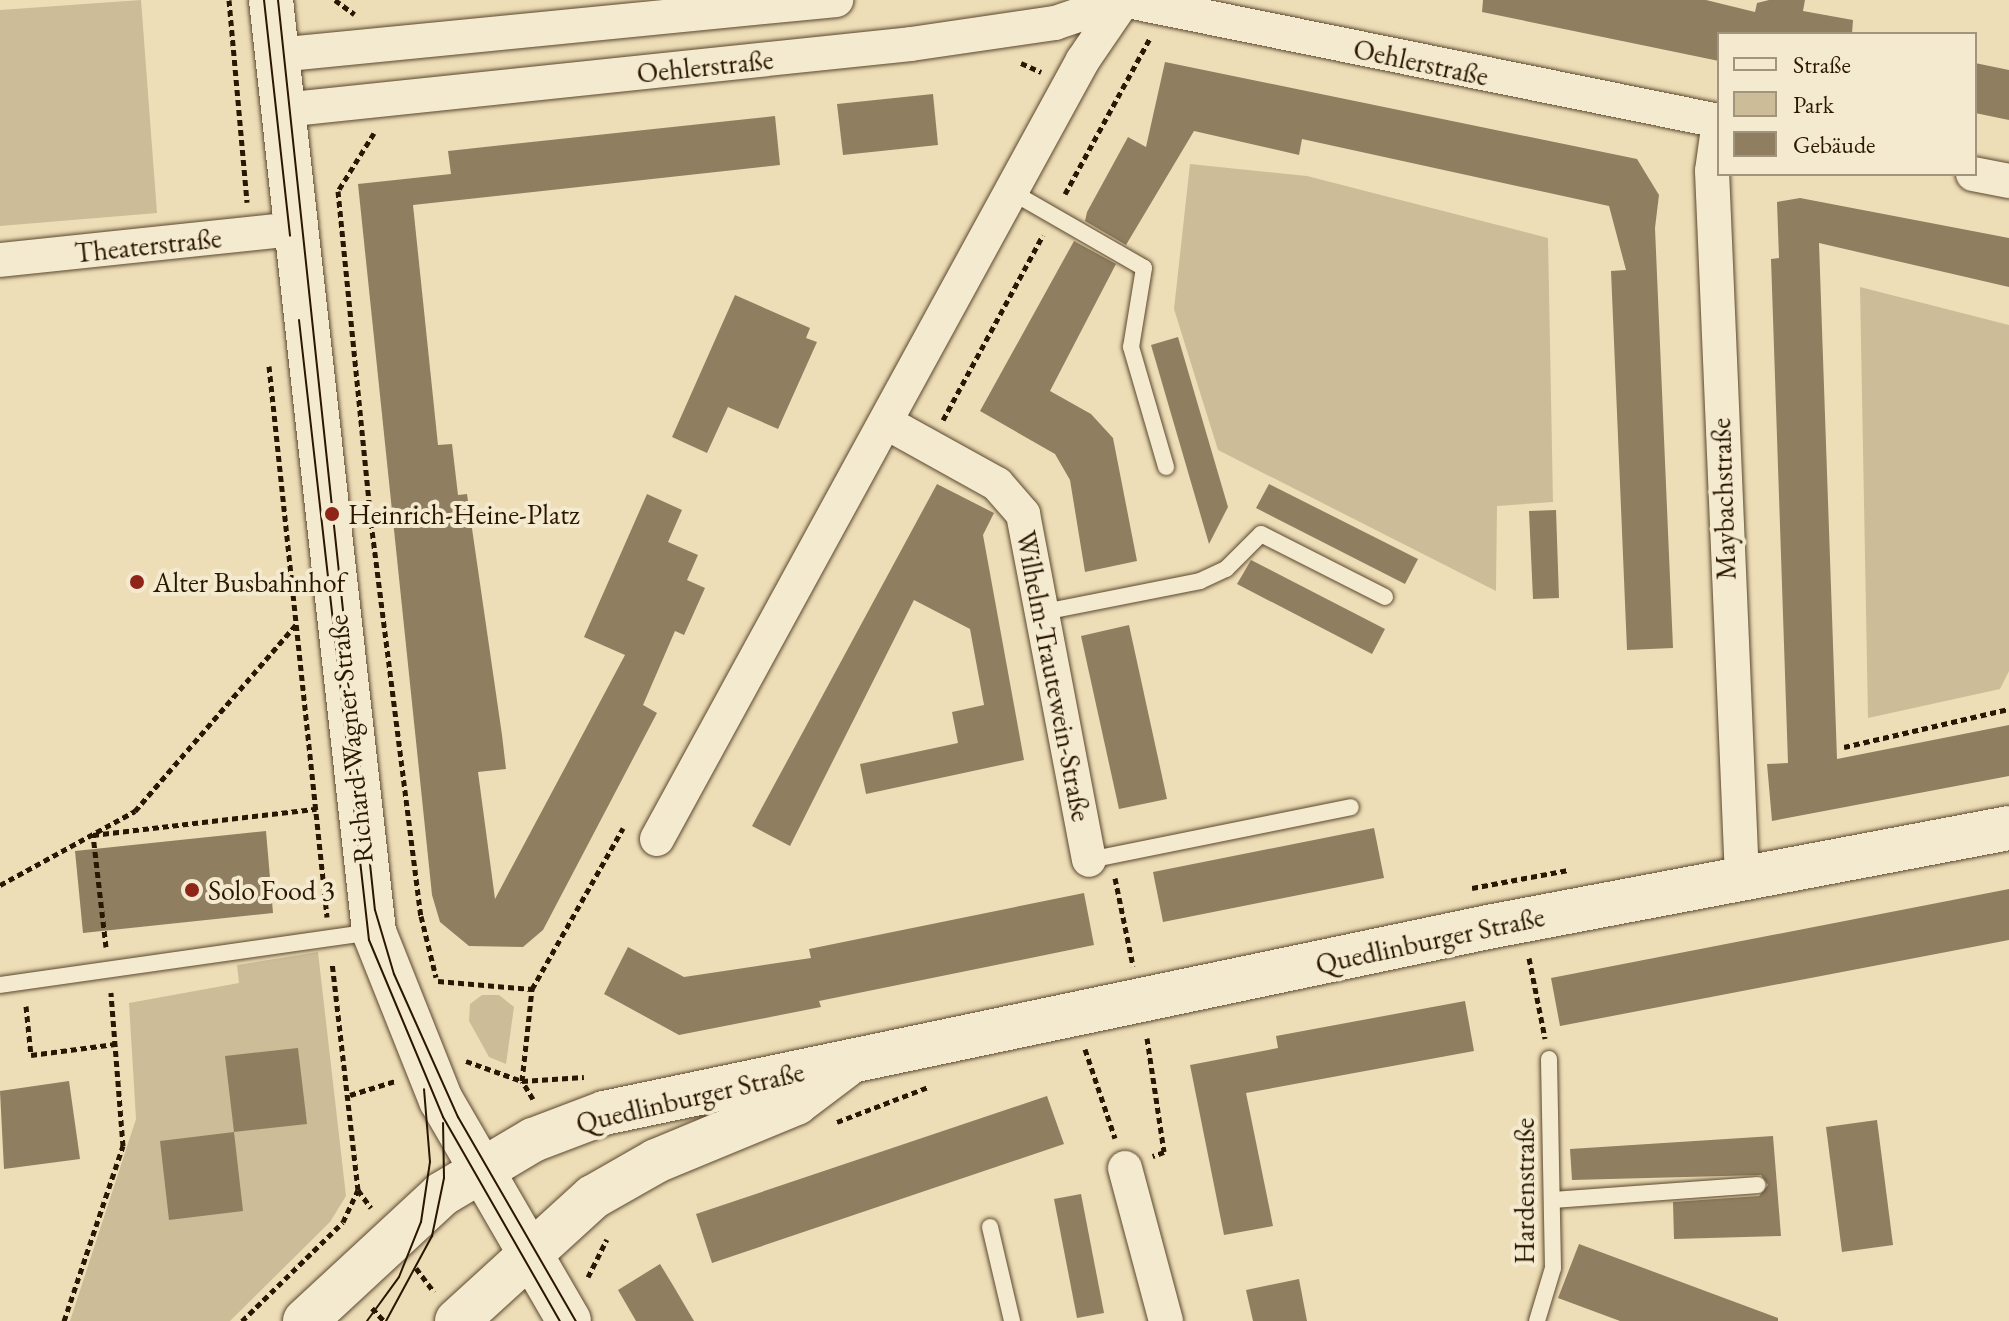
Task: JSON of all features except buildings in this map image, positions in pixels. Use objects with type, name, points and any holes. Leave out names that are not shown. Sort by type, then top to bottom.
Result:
[{"type":"main road","name":"Richard-Wagner-Straße","points":[[271,0],[374,932],[433,1083],[479,1170],[528,1253],[581,1305]]},
{"type":"main road","name":"Quedlinburger Straße","points":[[305,1321],[425,1206],[479,1170],[604,1113],[853,1060],[1081,1037],[1144,1026],[1742,878],[2009,828]]},
{"type":"main road","name":"Quedlinburger Straße","points":[[457,1321],[528,1253],[593,1197],[656,1161],[796,1103],[853,1060]]},
{"type":"street","name":"Oehlerstraße","points":[[277,55],[368,49],[836,0]]},
{"type":"street","name":"Oehlerstraße","points":[[283,110],[911,44],[1055,23],[1123,0],[1717,121]]},
{"type":"street","points":[[657,839],[1012,192],[1123,0]]},
{"type":"street","name":"Maybachstraße","points":[[1717,135],[1712,171],[1742,878]]},
{"type":"street","points":[[1977,175],[2009,181]]},
{"type":"street","name":"Theaterstraße","points":[[0,260],[295,229]]},
{"type":"street","name":"Wilhelm-Trautewein-Straße","points":[[887,423],[1014,497],[1044,612],[1089,860]]},
{"type":"street","points":[[1125,1168],[1166,1321]]},
{"type":"lane","points":[[1012,192],[1144,268],[1131,347],[1166,467]]},
{"type":"lane","points":[[1044,612],[1200,581],[1226,569],[1261,534],[1385,597]]},
{"type":"lane","points":[[1089,860],[1351,807]]},
{"type":"lane","points":[[0,985],[374,932]]},
{"type":"lane","name":"Hardenstraße","points":[[1537,1321],[1553,1268],[1549,1059]]},
{"type":"lane","points":[[1554,1200],[1757,1185]]},
{"type":"lane","points":[[990,1227],[1012,1321]]},
{"type":"path","points":[[229,0],[250,234]]},
{"type":"path","points":[[335,0],[367,24],[368,49]]},
{"type":"path","points":[[371,101],[375,137],[338,191],[421,916],[438,981],[532,989]]},
{"type":"path","points":[[242,1321],[343,1222],[358,1190],[268,352]]},
{"type":"path","points":[[0,885],[135,811],[297,622]]},
{"type":"path","points":[[1844,747],[2009,709]]},
{"type":"path","points":[[93,835],[316,809]]},
{"type":"path","points":[[464,1060],[522,1081],[532,989],[626,823]]},
{"type":"path","points":[[64,1321],[123,1146],[93,835]]},
{"type":"path","points":[[1081,1037],[1125,1168],[1164,1152],[1144,1026],[1114,872],[1089,860]]},
{"type":"path","points":[[1516,954],[1535,946]]},
{"type":"path","points":[[1528,950],[1549,1059]]},
{"type":"path","points":[[24,981],[31,1055],[115,1044]]},
{"type":"path","points":[[828,1126],[937,1078]]},
{"type":"path","points":[[581,1305],[587,1279],[612,1229]]},
{"type":"green space","points":[[141,0],[157,213],[0,226],[0,10]]},
{"type":"green space","points":[[1190,164],[1307,176],[1548,238],[1553,502],[1497,506],[1496,591],[1218,450],[1174,309]]},
{"type":"green space","points":[[1860,287],[2009,325],[2009,671],[2000,689],[1868,718]]},
{"type":"green space","points":[[318,952],[346,1196],[330,1222],[230,1321],[70,1321],[136,1119],[129,1003],[239,983],[237,965]]},
{"type":"green space","points":[[482,995],[499,995],[514,1007],[506,1064],[489,1057],[469,1021],[470,1004]]},
{"type":"tram line","points":[[264,0],[290,236]]},
{"type":"tram line","points":[[278,0],[375,910],[394,974],[458,1117],[576,1321]]},
{"type":"tram line","points":[[299,320],[369,940],[443,1117],[560,1321]]},
{"type":"tram line","points":[[367,1321],[399,1277],[421,1222],[430,1162],[424,1089]]},
{"type":"tram line","points":[[386,1321],[432,1236],[444,1178],[443,1123]]},
{"type":"place","name":"Heinrich-Heine-Platz","points":[[332,514]]},
{"type":"place","name":"Alter Busbahnhof","points":[[137,582]]},
{"type":"place","name":"Solo Food 3","points":[[192,890]]}]
